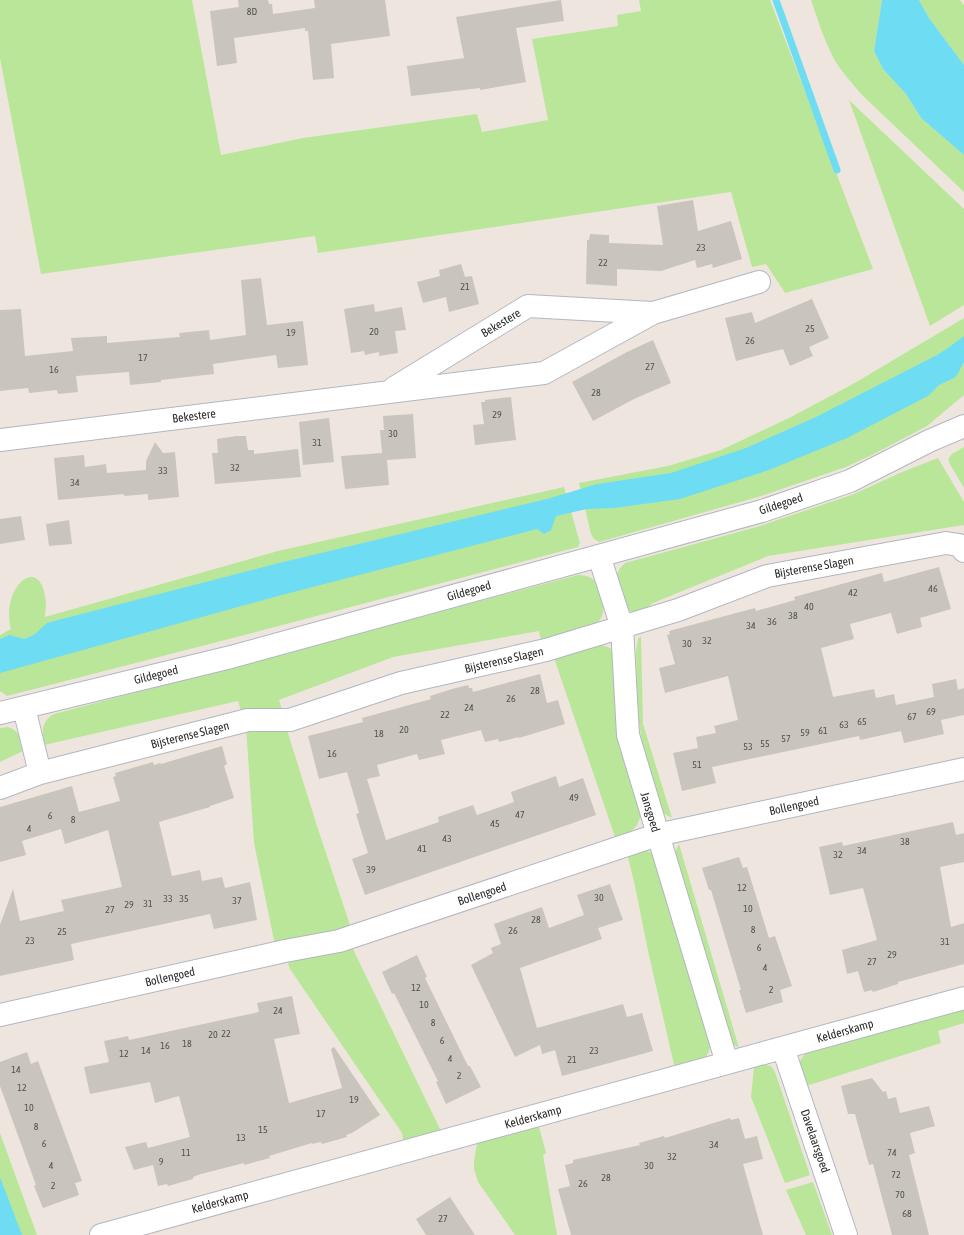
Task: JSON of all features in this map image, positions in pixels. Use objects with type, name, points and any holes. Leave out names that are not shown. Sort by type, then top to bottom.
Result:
[{"type":"street","name":"Bekestere","points":[[0,440],[544,373],[653,313],[758,282]]},
{"type":"street","name":"Bekestere","points":[[388,392],[528,306],[653,313]]},
{"type":"street","name":"Gildegoed","points":[[929,441],[964,408]]},
{"type":"street","name":"Gildegoed","points":[[0,713],[231,657],[762,511],[850,481],[929,441],[964,426]]},
{"type":"street","name":"Bijsterense Slagen","points":[[0,788],[40,773],[248,720],[290,720],[401,683],[546,650],[678,610],[767,576],[946,543],[959,545],[964,551]]},
{"type":"street","name":"Jansgoed","points":[[599,556],[622,627],[628,735],[727,1063]]},
{"type":"street","points":[[24,708],[40,773]]},
{"type":"street","name":"Bollengoed","points":[[0,1015],[285,951],[339,941],[657,835],[964,769]]},
{"type":"street","name":"Kelderskamp","points":[[101,1235],[964,998]]},
{"type":"street","name":"Davelaarsgoed","points":[[783,1048],[846,1235]]},
{"type":"green space","points":[[0,0],[192,0],[221,155],[303,138],[477,114],[482,132],[548,120],[532,39],[618,26],[617,15],[641,11],[639,0],[770,0],[873,269],[785,293],[766,264],[752,267],[731,192],[318,253],[315,236],[41,274],[0,58]]},
{"type":"green space","points":[[811,0],[882,0],[874,51],[883,69],[906,94],[921,118],[964,155],[964,192],[861,94],[847,77],[830,52]]},
{"type":"green space","points":[[919,0],[960,0],[964,5],[964,65],[929,18]]},
{"type":"green space","points":[[849,100],[964,209],[964,305],[930,326]]},
{"type":"green space","points":[[964,318],[964,395],[927,426],[846,467],[758,497],[599,542],[594,539],[591,534],[579,483],[668,466],[721,450],[789,418],[853,384]]},
{"type":"green space","points":[[964,447],[964,488],[948,459],[952,454]]},
{"type":"green space","points":[[938,458],[964,502],[964,525],[768,556],[653,603],[638,614],[628,610],[621,600],[616,576],[620,568],[625,563],[760,526],[854,494],[902,472]]},
{"type":"green space","points":[[564,487],[580,543],[578,547],[7,696],[0,691],[0,635],[11,629],[9,614],[11,601],[15,590],[21,582],[28,577],[35,578],[41,584],[46,599],[45,617],[278,551]]},
{"type":"green space","points":[[578,575],[588,576],[595,581],[600,590],[604,607],[601,618],[598,622],[579,631],[541,640],[539,631],[393,657],[279,700],[283,713],[242,715],[238,701],[44,745],[43,727],[47,720],[54,714]]},
{"type":"green space","points":[[641,636],[643,724],[672,818],[661,812],[655,795],[642,742],[638,717],[636,651],[638,639]]},
{"type":"green space","points":[[599,644],[610,648],[615,653],[641,815],[635,828],[625,834],[615,837],[553,655]]},
{"type":"green space","points":[[8,727],[15,730],[21,739],[25,750],[0,762],[0,728]]},
{"type":"green space","points":[[246,727],[288,727],[288,733],[317,826],[351,928],[275,945],[254,843]]},
{"type":"green space","points":[[679,844],[739,1048],[730,1040],[675,855]]},
{"type":"green space","points":[[641,849],[652,853],[656,857],[711,1039],[710,1047],[705,1058],[695,1063],[675,1069],[627,853]]},
{"type":"green space","points":[[352,947],[443,1134],[404,1145],[402,1133],[290,969],[287,961]]},
{"type":"green space","points":[[964,1008],[964,1023],[938,1031],[941,1043],[800,1088],[798,1067],[801,1059],[809,1051]]},
{"type":"green space","points":[[762,1064],[771,1066],[775,1072],[810,1175],[785,1183],[751,1097],[754,1067]]},
{"type":"green space","points":[[539,1127],[546,1153],[543,1155],[557,1235],[515,1235],[478,1182],[474,1169],[477,1143]]},
{"type":"green space","points":[[0,1133],[37,1235],[0,1235]]},
{"type":"green space","points":[[813,1182],[832,1235],[806,1235],[786,1190]]},
{"type":"water","points":[[882,0],[919,0],[929,18],[964,65],[964,155],[921,118],[906,94],[883,69],[874,51]]},
{"type":"water","points":[[964,336],[964,362],[957,375],[939,385],[928,396],[847,438],[769,470],[680,499],[614,508],[587,509],[556,516],[551,530],[544,534],[537,529],[278,596],[0,673],[0,639],[9,635],[25,639],[35,634],[47,623],[275,564],[547,499],[597,484],[671,473],[746,448],[816,417],[937,355]]},
{"type":"water","points":[[0,1177],[22,1235],[0,1235]]},
{"type":"building","points":[[238,0],[268,0],[269,4],[272,4],[273,14],[315,8],[314,0],[385,0],[390,36],[331,44],[334,78],[313,80],[308,31],[305,31],[305,28],[234,38],[237,63],[217,66],[210,11],[239,7]]},
{"type":"building","points":[[561,0],[564,21],[516,28],[526,82],[480,90],[480,88],[411,96],[407,66],[464,58],[456,17]]},
{"type":"building","points":[[693,200],[698,231],[731,221],[742,259],[713,268],[712,264],[697,268],[695,260],[661,271],[617,269],[617,286],[586,284],[587,240],[589,240],[590,234],[609,235],[609,243],[663,245],[657,206]]},
{"type":"building","points":[[461,264],[465,277],[472,276],[479,304],[449,312],[446,297],[423,303],[417,282],[440,276],[439,270]]},
{"type":"building","points":[[261,278],[267,325],[303,321],[308,365],[278,368],[276,355],[213,364],[214,374],[161,380],[161,382],[130,385],[129,372],[76,376],[78,392],[58,394],[57,390],[29,393],[28,388],[0,391],[0,310],[21,309],[25,356],[73,351],[71,338],[107,336],[107,343],[180,337],[179,333],[209,330],[210,340],[246,335],[241,280]]},
{"type":"building","points":[[812,299],[829,338],[809,347],[813,356],[790,366],[783,349],[736,361],[725,318],[752,312],[755,323]]},
{"type":"building","points":[[374,304],[375,312],[402,307],[406,330],[395,331],[398,353],[379,356],[379,352],[365,355],[364,351],[351,353],[344,309]]},
{"type":"building","points":[[653,340],[671,383],[634,399],[593,421],[572,382],[627,352]]},
{"type":"building","points":[[511,397],[516,440],[475,445],[473,425],[484,424],[481,402],[485,402],[485,400]]},
{"type":"building","points":[[413,414],[416,458],[387,460],[389,485],[345,489],[341,456],[382,453],[380,430],[384,430],[383,416]]},
{"type":"building","points":[[329,418],[334,462],[303,465],[299,422]]},
{"type":"building","points":[[246,436],[248,450],[254,450],[254,454],[298,449],[301,477],[215,484],[212,453],[218,453],[217,439]]},
{"type":"building","points":[[155,442],[163,453],[175,452],[179,497],[148,500],[148,494],[124,496],[124,494],[58,500],[54,458],[84,455],[85,467],[106,464],[107,473],[146,470],[146,461]]},
{"type":"building","points":[[21,516],[25,540],[0,544],[0,519]]},
{"type":"building","points":[[69,520],[72,544],[49,546],[46,524]]},
{"type":"building","points":[[939,567],[951,609],[920,618],[922,627],[897,634],[891,613],[850,624],[854,639],[821,648],[833,697],[874,689],[876,698],[894,694],[896,705],[934,697],[932,684],[956,679],[958,690],[964,688],[964,715],[941,720],[944,734],[904,743],[901,731],[860,740],[859,736],[712,767],[716,783],[682,791],[673,753],[698,748],[696,737],[716,733],[714,726],[738,720],[728,676],[665,693],[659,668],[675,664],[667,635],[670,634],[669,631],[755,608],[756,611],[795,600],[794,597],[882,573],[884,582]]},
{"type":"building","points":[[540,674],[547,703],[558,700],[565,724],[519,738],[499,742],[498,739],[485,742],[481,730],[441,740],[445,754],[419,760],[417,754],[377,765],[380,776],[367,779],[386,840],[439,822],[438,817],[473,805],[477,815],[514,802],[511,792],[556,776],[559,787],[583,778],[596,815],[365,895],[352,859],[368,853],[356,814],[359,813],[347,772],[319,779],[308,736],[363,722],[362,718],[431,699],[430,696],[452,689],[468,685],[469,688],[472,688],[473,692]]},
{"type":"building","points":[[222,746],[227,764],[224,766],[234,798],[210,807],[159,822],[172,876],[200,870],[202,881],[222,877],[225,888],[250,882],[257,920],[214,929],[210,914],[71,944],[74,960],[0,976],[0,925],[13,889],[20,921],[64,911],[61,900],[122,887],[108,830],[65,844],[61,829],[22,841],[26,855],[0,862],[0,807],[72,786],[79,812],[120,801],[113,777],[116,776],[115,773],[153,762],[154,765],[161,764]]},
{"type":"building","points":[[953,822],[956,835],[964,833],[964,862],[940,867],[951,927],[964,923],[964,964],[898,982],[898,984],[873,992],[872,990],[864,992],[858,971],[847,974],[842,950],[877,940],[863,888],[830,895],[819,847],[842,842],[843,846]]},
{"type":"building","points":[[739,857],[743,868],[747,867],[769,938],[775,936],[792,986],[780,990],[783,1002],[746,1013],[739,990],[741,990],[711,890],[709,890],[702,868]]},
{"type":"building","points":[[610,884],[623,920],[598,928],[602,939],[520,968],[537,1028],[623,1004],[627,1017],[642,1013],[653,1051],[562,1076],[555,1050],[542,1054],[540,1045],[515,1057],[471,965],[493,953],[491,948],[501,944],[494,924],[542,907],[549,928],[584,915],[577,895]]},
{"type":"building","points":[[417,955],[427,977],[425,978],[468,1066],[470,1066],[481,1087],[446,1104],[436,1082],[438,1081],[382,972]]},
{"type":"building","points":[[292,996],[300,1034],[274,1039],[289,1103],[342,1088],[331,1049],[334,1047],[380,1115],[352,1133],[346,1135],[347,1137],[322,1144],[321,1142],[312,1143],[269,1156],[270,1158],[201,1174],[193,1177],[193,1179],[168,1186],[167,1184],[158,1186],[153,1165],[134,1170],[125,1147],[146,1142],[148,1148],[190,1137],[179,1096],[155,1103],[150,1082],[90,1094],[84,1067],[109,1062],[104,1041],[128,1036],[129,1040],[259,1012],[257,1003]]},
{"type":"building","points":[[27,1052],[31,1064],[38,1061],[82,1181],[75,1183],[79,1195],[43,1208],[0,1086],[0,1062]]},
{"type":"building","points":[[872,1078],[883,1092],[886,1091],[888,1099],[896,1097],[900,1113],[929,1106],[935,1126],[910,1133],[915,1153],[909,1155],[929,1235],[892,1235],[873,1164],[869,1165],[855,1114],[848,1114],[841,1086]]},
{"type":"building","points":[[730,1118],[731,1120],[739,1118],[745,1139],[757,1136],[763,1159],[743,1164],[763,1235],[571,1235],[558,1189],[570,1186],[565,1165],[573,1163],[573,1160],[640,1145],[639,1143],[664,1136],[665,1138]]},
{"type":"building","points":[[450,1197],[475,1235],[426,1235],[416,1219]]},
{"type":"waterway","points":[[776,0],[837,170]]}]
